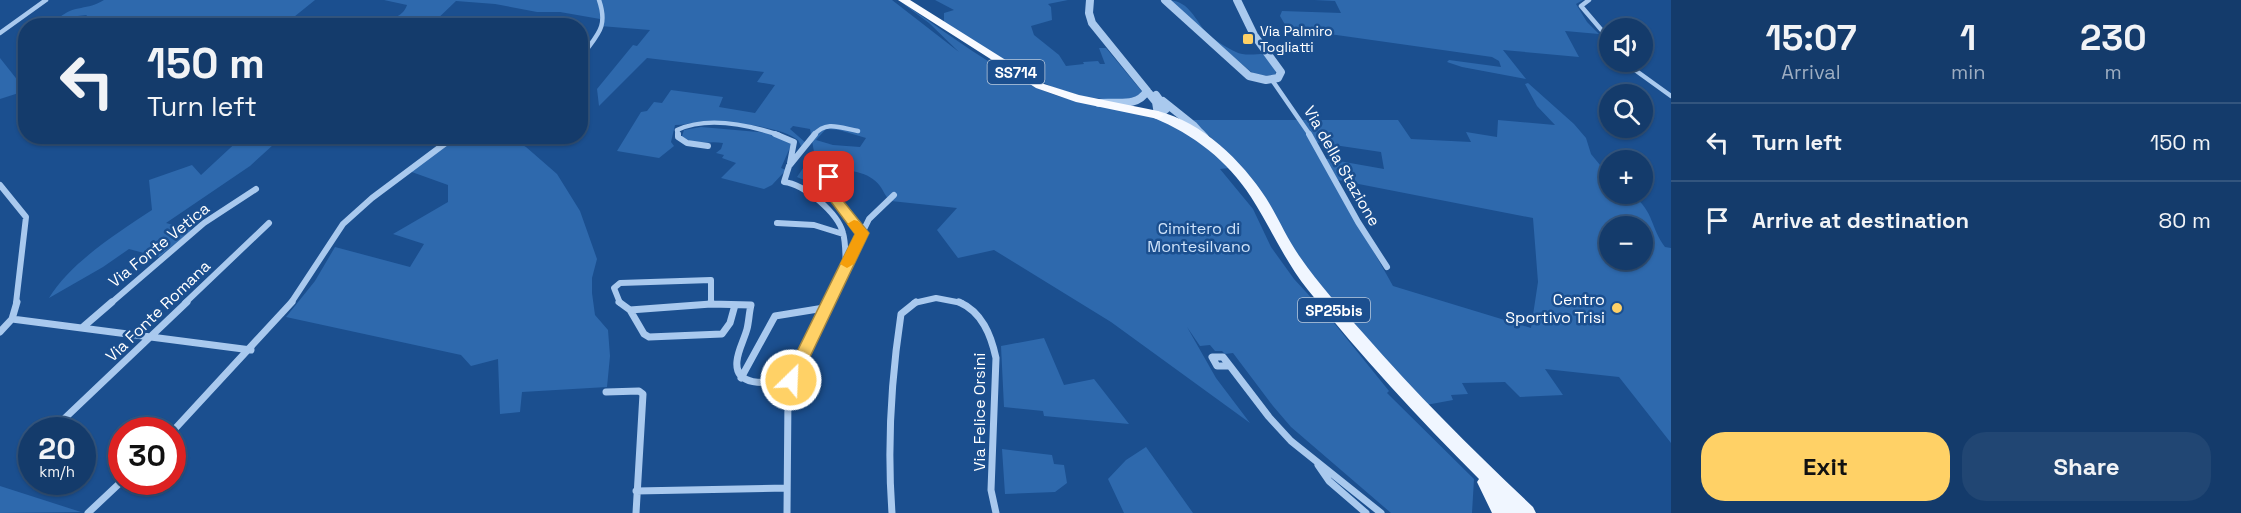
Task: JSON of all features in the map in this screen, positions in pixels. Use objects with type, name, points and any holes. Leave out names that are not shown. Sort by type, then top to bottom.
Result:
[{"type":"highway","name":"SS714","points":[[903,0],[1034,83],[1059,94],[1158,115]]},
{"type":"main road","name":"SP25bis","points":[[1158,115],[1184,126],[1208,143],[1235,169],[1258,197],[1292,257],[1335,312],[1405,392],[1492,482],[1526,513]]},
{"type":"main road","name":"SP25bis","points":[[1477,464],[1537,513]]},
{"type":"main road","points":[[1477,464],[1502,513]]},
{"type":"street","points":[[21,18],[46,0]]},
{"type":"street","points":[[588,47],[603,25],[605,17],[599,0]]},
{"type":"street","name":"SP25bis","points":[[1090,0],[1089,13],[1092,22],[1148,90],[1193,124],[1208,143]]},
{"type":"street","points":[[1165,0],[1245,72],[1255,78],[1272,80],[1280,77],[1281,72],[1254,35],[1236,0]]},
{"type":"street","points":[[1589,0],[1581,6],[1599,27]]},
{"type":"street","points":[[0,33],[18,20]]},
{"type":"street","points":[[1638,72],[1671,96]]},
{"type":"street","name":"Via della Stazione","points":[[1272,80],[1316,143],[1358,222],[1387,267]]},
{"type":"street","points":[[1099,103],[1138,101],[1144,98],[1148,90],[1166,109],[1158,115]]},
{"type":"street","points":[[708,146],[682,140],[676,135],[677,130],[685,125],[705,123],[779,133],[794,142],[784,182],[795,183],[809,191],[835,219],[843,234],[846,266]]},
{"type":"street","points":[[789,166],[820,128],[828,125],[858,131]]},
{"type":"street","points":[[186,417],[289,307],[343,224],[380,191],[444,144]]},
{"type":"street","points":[[850,190],[837,176],[826,181],[829,192],[862,233]]},
{"type":"street","points":[[0,185],[26,216],[17,300],[12,319],[0,332]]},
{"type":"street","name":"Via Fonte Vetica","points":[[83,327],[196,230],[256,189]]},
{"type":"street","points":[[787,513],[788,396],[791,380],[869,219],[894,195]]},
{"type":"street","points":[[777,222],[814,225],[843,234]]},
{"type":"street","name":"Via Fonte Romana","points":[[66,417],[151,337],[170,315],[269,223]]},
{"type":"street","points":[[711,304],[711,280],[630,281],[614,288],[615,298],[630,310],[644,334],[649,337],[723,334],[730,322],[735,305]]},
{"type":"street","name":"Via Felice Orsini","points":[[892,513],[888,476],[890,413],[901,314],[910,305],[927,298],[945,298],[965,305],[975,312],[994,347],[996,358],[991,490],[996,513]]},
{"type":"street","points":[[630,310],[711,304],[751,305],[736,370],[741,378],[756,383],[791,380]]},
{"type":"street","points":[[741,378],[775,316],[824,308]]},
{"type":"street","points":[[12,319],[251,350]]},
{"type":"street","points":[[1230,366],[1275,426],[1316,462],[1337,476],[1381,513]]},
{"type":"street","points":[[606,392],[639,390],[643,394],[636,513]]},
{"type":"street","points":[[1316,462],[1329,481],[1366,513]]},
{"type":"street","points":[[636,491],[787,488]]},
{"type":"street","points":[[88,513],[108,494]]},
{"type":"green space","points":[[104,0],[315,0],[293,18],[85,18],[87,15],[59,18],[70,11]]},
{"type":"green space","name":"Cimitero di Montesilvano","points":[[384,0],[892,0],[959,52],[929,23],[898,0],[987,60],[1042,90],[1073,100],[1151,117],[1175,126],[1199,142],[1229,168],[1220,169],[1253,209],[1271,247],[1294,279],[1330,318],[1389,391],[1387,393],[1474,479],[1472,513],[1391,513],[1291,427],[1233,353],[1225,354],[1222,351],[1215,351],[1210,345],[1200,346],[1187,327],[1216,378],[1250,423],[1111,322],[994,250],[958,258],[937,230],[957,208],[891,201],[870,177],[851,171],[831,169],[820,178],[811,180],[797,177],[814,152],[810,129],[793,126],[790,129],[806,143],[799,153],[801,146],[798,140],[778,131],[736,123],[709,122],[675,125],[671,142],[674,146],[659,158],[617,151],[641,112],[647,111],[654,102],[662,103],[671,90],[723,97],[719,107],[755,113],[775,85],[757,82],[764,72],[647,58],[599,106],[597,89],[633,45],[637,46],[650,30],[600,26],[600,19],[560,12],[537,12],[495,4],[456,1],[438,18],[395,18],[407,5]],"holes":[[[826,129],[839,130],[866,138],[860,147],[833,145],[816,140]]]},
{"type":"green space","points":[[935,0],[1068,0],[1048,4],[1051,7],[1052,20],[1031,26],[1034,35],[1059,55],[1066,66],[1098,61],[1100,64],[1105,64],[1099,48],[1106,48],[1144,94],[1121,101],[1085,97],[1052,87],[1030,76],[944,22],[944,13],[954,10]]},
{"type":"green space","points":[[1166,0],[1185,6],[1208,34],[1228,48],[1242,54],[1264,54],[1276,71],[1275,75],[1258,76],[1250,71]]},
{"type":"green space","points":[[1314,0],[1583,0],[1576,4],[1587,22],[1599,34],[1565,31],[1579,57],[1503,50],[1526,79],[1447,62],[1449,60],[1501,67],[1499,61],[1492,57],[1287,28],[1280,16],[1282,11],[1341,13],[1335,1]]},
{"type":"green space","points":[[0,58],[18,81],[18,93],[0,99]]},
{"type":"green space","points":[[1528,83],[1574,124],[1586,138],[1591,154],[1599,164],[1599,204],[1642,204],[1650,216],[1599,216],[1599,270],[1653,270],[1653,223],[1665,247],[1671,248],[1671,443],[1619,377],[1545,369],[1563,395],[1520,397],[1505,382],[1462,383],[1468,394],[1451,395],[1453,400],[1426,405],[1295,256],[1243,169],[1193,120],[1398,120],[1411,139],[1471,142],[1466,132],[1497,137],[1498,120],[1555,125],[1537,106],[1525,84]],"holes":[[[1314,142],[1381,152],[1384,169],[1322,158]],[[1333,179],[1533,218],[1538,282],[1531,328],[1393,286]]]},
{"type":"green space","points":[[701,127],[771,133],[792,143],[781,168],[786,170],[772,185],[764,189],[721,178],[736,163],[716,153],[721,149],[723,143],[696,142],[682,136],[684,130]]},
{"type":"green space","points":[[234,144],[273,145],[250,166],[166,223],[192,230],[159,257],[129,249],[49,298],[58,285],[82,261],[152,210],[149,180],[192,165],[201,175]]},
{"type":"green space","points":[[445,144],[521,144],[557,174],[580,211],[597,259],[592,278],[592,293],[595,315],[608,330],[610,356],[607,387],[522,392],[520,412],[500,414],[498,359],[471,366],[461,355],[286,317],[315,281],[335,247],[410,267],[424,244],[393,234],[448,202],[448,185],[409,171]]},
{"type":"green space","points":[[1044,338],[1064,385],[1094,379],[1129,424],[1044,416],[1043,411],[1004,407],[1001,346]]},
{"type":"green space","points":[[1146,447],[1193,513],[1124,513],[1108,479],[1126,460]]},
{"type":"green space","points":[[1002,449],[1052,455],[1054,464],[1064,465],[1067,483],[1055,492],[1005,494]]},
{"type":"green space","points":[[0,486],[18,492],[18,495],[28,495],[81,512],[0,513]]},
{"type":"slow traffic","points":[[847,264],[862,233],[854,224]]},
{"type":"place","name":"Via Palmiro Togliatti","points":[[1248,39]]},
{"type":"place","name":"Centro Sportivo Trisi","points":[[1617,308]]},
{"type":"route","points":[[791,380],[862,233],[826,187],[825,184],[829,177]]}]
